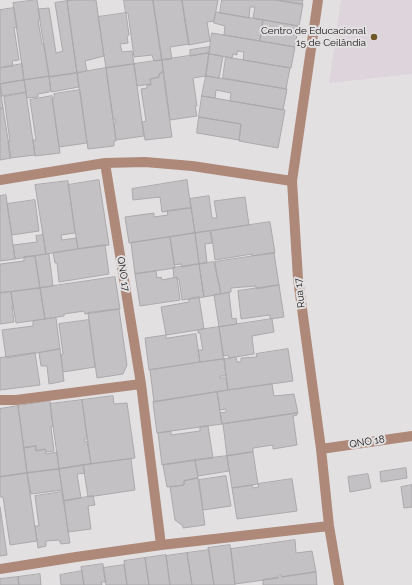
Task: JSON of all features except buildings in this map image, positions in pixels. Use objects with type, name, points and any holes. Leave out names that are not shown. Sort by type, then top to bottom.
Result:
[{"type":"street","name":"Rua 17","points":[[318,0],[292,181],[298,279],[321,449],[329,526],[339,585]]},
{"type":"street","points":[[0,180],[105,163],[145,162],[192,166],[292,181]]},
{"type":"street","name":"QNO 17","points":[[105,163],[141,384],[161,545]]},
{"type":"street","points":[[0,400],[16,400],[141,384]]},
{"type":"street","name":"QNO 18","points":[[321,449],[412,436]]},
{"type":"street","points":[[0,569],[161,545],[329,526]]},
{"type":"shaded area","name":"Centro de Educacional 15 de Ceilândia","points":[[341,0],[412,0],[412,74],[329,83]]},
{"type":"place","name":"Centro de Educacional 15 de Ceilândia","points":[[374,37]]}]
